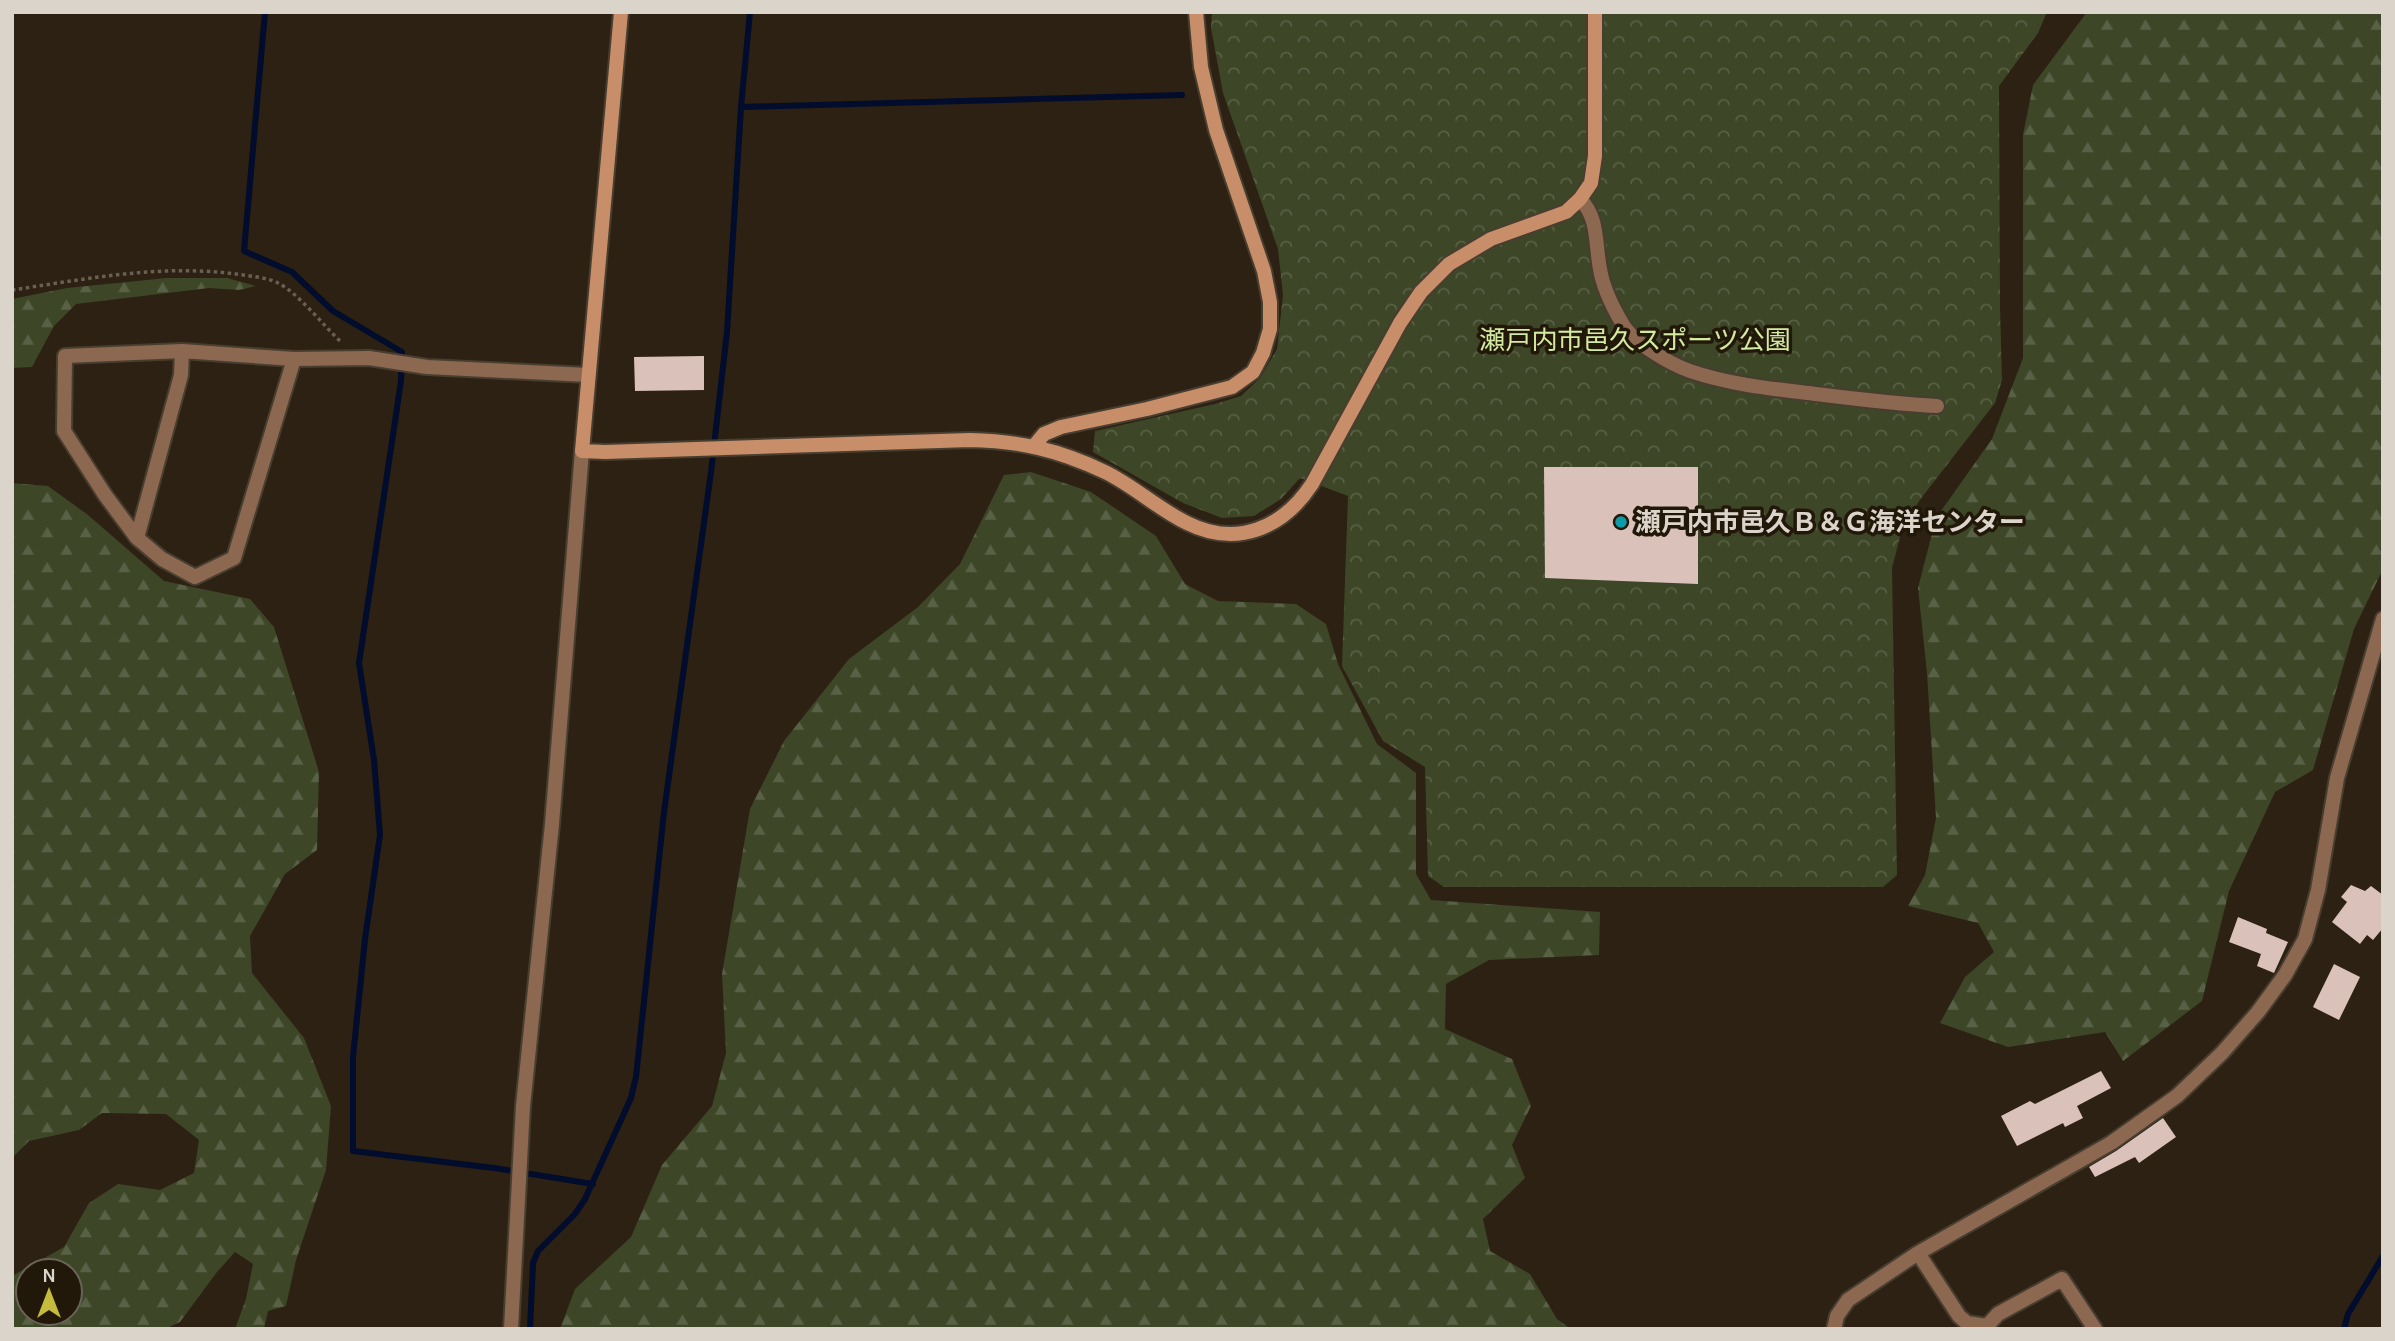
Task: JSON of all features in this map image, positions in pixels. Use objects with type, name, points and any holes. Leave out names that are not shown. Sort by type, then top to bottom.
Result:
[{"type":"street","points":[[510,1329],[523,1106],[552,824],[587,375],[621,12]]},
{"type":"street","points":[[1034,446],[1044,434],[1061,426],[1146,409],[1232,387],[1252,372],[1263,353],[1270,329],[1270,302],[1264,271],[1216,130],[1201,67],[1196,12]]},
{"type":"street","points":[[582,451],[1007,441],[1066,455],[1107,473],[1186,523],[1211,532],[1236,534],[1259,530],[1277,521],[1299,504],[1400,323],[1421,292],[1449,264],[1491,239],[1566,212],[1580,199],[1591,183],[1595,156],[1595,12]]},
{"type":"street","points":[[1580,199],[1590,209],[1595,224],[1600,270],[1605,288],[1623,326],[1653,352],[1689,371],[1747,386],[1897,404],[1937,406]]},
{"type":"street","points":[[294,359],[234,558],[195,577],[162,559],[136,538],[64,431],[65,356],[182,351],[294,359],[369,358],[404,365],[587,375]]},
{"type":"street","points":[[136,538],[181,375],[182,351]]},
{"type":"street","points":[[1833,1329],[1837,1316],[1848,1300],[1918,1253],[2111,1143],[2178,1096],[2222,1053],[2272,994],[2305,939],[2321,879],[2337,778],[2383,618]]},
{"type":"street","points":[[1918,1253],[1959,1316],[1967,1323],[1988,1328],[1998,1314],[2063,1279],[2095,1329]]},
{"type":"path","points":[[12,290],[156,271],[215,271],[252,276],[277,282],[292,293],[340,342],[369,358]]},
{"type":"green space","name":"瀬戸内市邑久スポーツ公園","points":[[1212,12],[2047,12],[2038,33],[1999,86],[2002,380],[1995,403],[1919,501],[1901,533],[1892,568],[1897,875],[1883,887],[1444,887],[1428,876],[1425,767],[1383,741],[1342,666],[1348,496],[1300,478],[1281,499],[1254,516],[1222,518],[1183,503],[1093,452],[1095,431],[1241,396],[1260,378],[1277,349],[1283,295],[1278,249],[1223,93],[1211,28]]},
{"type":"green space","points":[[2087,12],[2383,12],[2383,569],[2354,629],[2313,770],[2275,792],[2229,891],[2202,1001],[2123,1061],[2105,1032],[2008,1047],[1940,1023],[1965,977],[1994,952],[1978,923],[1908,906],[1925,875],[1936,818],[1927,673],[1918,588],[1936,518],[1992,439],[2023,358],[2023,135],[2033,85]]},
{"type":"green space","points":[[167,278],[227,278],[256,286],[239,290],[209,288],[76,304],[54,326],[32,367],[12,368],[12,299],[67,288]]},
{"type":"green space","points":[[1031,472],[1091,492],[1156,536],[1185,584],[1218,601],[1296,604],[1326,624],[1338,664],[1377,744],[1416,773],[1416,874],[1431,900],[1600,912],[1599,955],[1489,960],[1446,984],[1445,1029],[1512,1059],[1531,1106],[1512,1145],[1525,1178],[1483,1219],[1490,1251],[1530,1274],[1557,1319],[1571,1329],[560,1329],[575,1289],[631,1237],[662,1165],[712,1106],[726,1053],[722,974],[750,809],[784,741],[849,659],[918,607],[960,564],[1004,475]]},
{"type":"green space","points":[[12,483],[48,486],[88,515],[164,581],[250,599],[274,627],[319,772],[317,850],[285,874],[250,936],[252,973],[304,1038],[331,1106],[326,1170],[296,1260],[286,1306],[268,1311],[264,1329],[235,1329],[246,1299],[253,1264],[235,1252],[180,1322],[165,1329],[12,1329],[14,1275],[14,1327],[84,1327],[84,1257],[46,1257],[64,1247],[89,1203],[118,1184],[160,1190],[194,1173],[199,1140],[166,1114],[102,1113],[79,1130],[29,1141],[12,1158]]},
{"type":"building","points":[[704,356],[704,390],[635,391],[634,357]]},
{"type":"building","name":"瀬戸内市邑久Ｂ＆Ｇ海洋センター","points":[[1544,467],[1698,467],[1698,584],[1545,578]]},
{"type":"building","points":[[2351,885],[2365,891],[2371,886],[2383,895],[2383,928],[2373,940],[2367,935],[2360,944],[2332,922],[2347,902],[2341,897]]},
{"type":"building","points":[[2238,917],[2267,929],[2266,933],[2288,942],[2274,973],[2257,966],[2261,954],[2229,942]]},
{"type":"building","points":[[2334,964],[2360,977],[2339,1020],[2313,1007]]},
{"type":"building","points":[[2101,1071],[2111,1088],[2077,1106],[2083,1118],[2065,1127],[2063,1123],[2017,1146],[2001,1116],[2030,1101],[2035,1104]]},
{"type":"building","points":[[2163,1118],[2176,1137],[2139,1163],[2135,1157],[2095,1177],[2089,1167]]},
{"type":"waterway","points":[[265,12],[244,251],[292,272],[333,311],[402,352],[401,381],[359,663],[374,760],[380,835],[365,939],[353,1057],[353,1151],[494,1168],[593,1184]]},
{"type":"waterway","points":[[530,1329],[533,1263],[538,1251],[575,1214],[585,1199],[631,1098],[636,1077],[664,812],[711,472],[727,332],[741,107],[750,12]]},
{"type":"waterway","points":[[741,107],[1182,95]]},
{"type":"waterway","points":[[2344,1329],[2348,1314],[2383,1256]]},
{"type":"place","name":"瀬戸内市邑久Ｂ＆Ｇ海洋センター","points":[[1621,522]]}]
